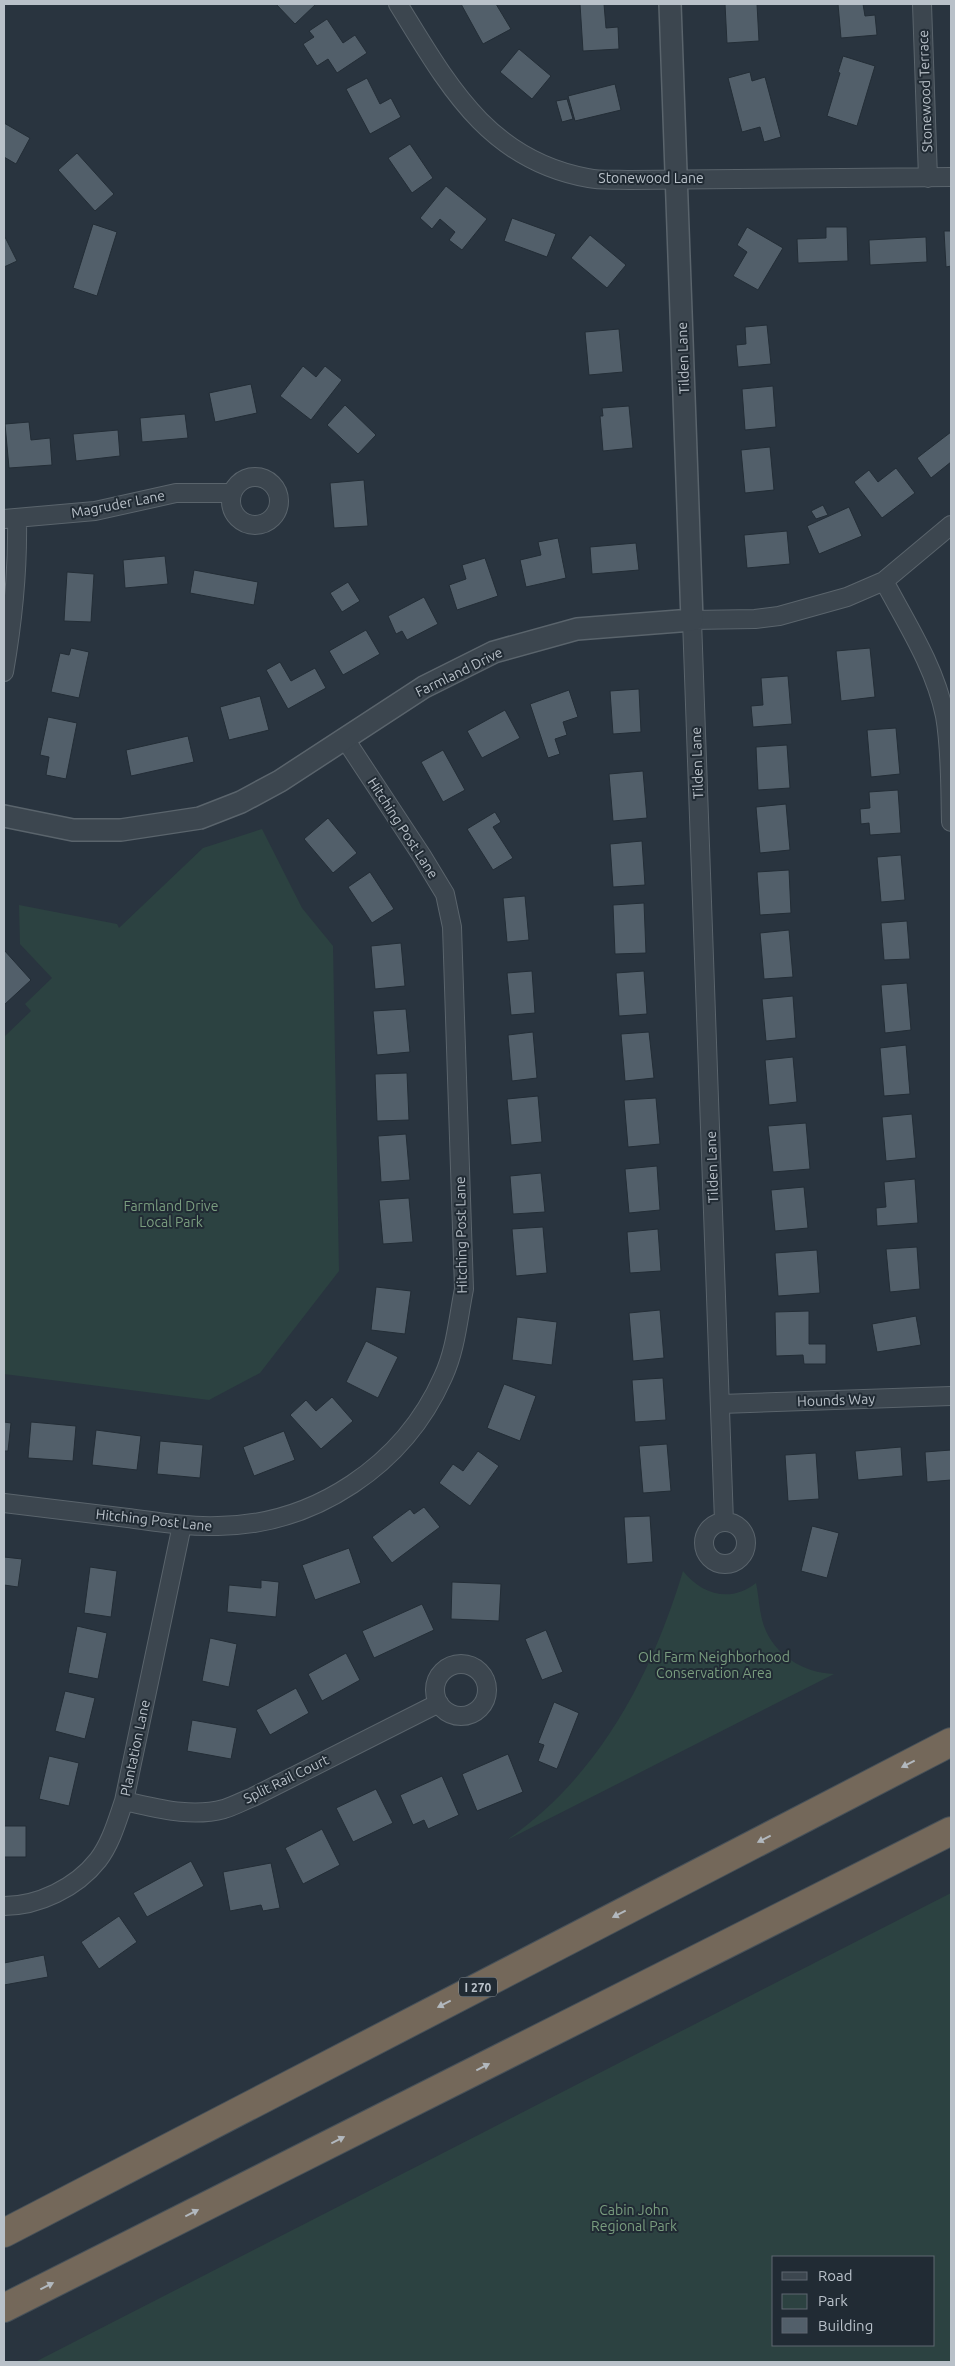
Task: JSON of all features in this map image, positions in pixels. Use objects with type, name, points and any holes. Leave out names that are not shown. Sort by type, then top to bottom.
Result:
[{"type":"highway","name":"I 270","points":[[4,2233],[951,1742]]},
{"type":"highway","points":[[4,2308],[951,1832]]},
{"type":"street","name":"Stonewood Lane","points":[[398,4],[444,77],[471,114],[512,149],[544,164],[589,178],[951,177]]},
{"type":"street","name":"Tilden Lane","points":[[670,4],[724,1522]]},
{"type":"street","name":"Stonewood Terrace","points":[[922,4],[928,178]]},
{"type":"street","name":"Magruder Lane","points":[[10,519],[95,511],[176,493],[232,493]]},
{"type":"street","points":[[4,672],[12,623],[18,566],[10,519]]},
{"type":"street","name":"Farmland Drive","points":[[4,816],[74,830],[121,830],[200,818],[241,802],[280,781],[424,687],[494,652],[577,629],[692,620],[755,619],[779,616],[847,597],[884,581],[951,525]]},
{"type":"street","points":[[884,581],[925,656],[937,687],[944,715],[948,746],[951,822]]},
{"type":"street","name":"Hitching Post Lane","points":[[4,1503],[182,1525],[220,1526],[278,1518],[300,1512],[322,1502],[360,1480],[377,1467],[414,1427],[443,1377],[458,1330],[464,1289],[450,912],[444,894],[422,856],[345,739]]},
{"type":"street","name":"Hounds Way","points":[[721,1404],[951,1396]]},
{"type":"street","name":"Plantation Lane","points":[[4,1906],[18,1906],[55,1895],[84,1875],[98,1860],[113,1833],[124,1800],[182,1525]]},
{"type":"street","name":"Split Rail Court","points":[[124,1800],[185,1812],[224,1809],[253,1797],[439,1703]]},
{"type":"green space","name":"Farmland Drive Local Park","points":[[262,829],[302,908],[333,946],[339,1271],[260,1373],[209,1400],[4,1374],[4,1037],[31,1011],[25,1004],[52,978],[20,944],[19,905],[117,924],[119,928],[203,848]]},
{"type":"green space","name":"Old Farm Neighborhood Conservation Area","points":[[683,1571],[699,1586],[717,1594],[737,1593],[756,1583],[762,1621],[775,1646],[801,1666],[823,1673],[834,1674],[507,1840],[540,1814],[569,1786],[595,1755],[638,1686],[655,1649]]},
{"type":"green space","name":"Cabin John Regional Park","points":[[951,1893],[951,2362],[35,2362]]},
{"type":"building","points":[[276,4],[316,4],[295,24]]},
{"type":"building","points":[[461,4],[496,4],[511,29],[483,44]]},
{"type":"building","points":[[580,4],[604,4],[606,28],[618,27],[619,49],[583,51]]},
{"type":"building","points":[[725,4],[757,4],[759,41],[727,43]]},
{"type":"building","points":[[838,4],[863,4],[865,16],[875,15],[877,35],[841,38]]},
{"type":"building","points":[[327,19],[343,43],[355,35],[367,53],[337,73],[328,59],[317,66],[303,44],[314,37],[309,31]]},
{"type":"building","points":[[519,49],[551,76],[532,99],[500,72]]},
{"type":"building","points":[[843,56],[875,66],[857,126],[827,116]]},
{"type":"building","points":[[750,72],[752,81],[765,77],[781,137],[764,142],[760,127],[742,132],[728,78]]},
{"type":"building","points":[[367,78],[380,104],[391,98],[401,117],[370,134],[346,89]]},
{"type":"building","points":[[615,84],[621,110],[575,121],[568,96]]},
{"type":"building","points":[[567,99],[573,119],[562,122],[556,101]]},
{"type":"building","points":[[4,123],[30,138],[16,164],[4,157]]},
{"type":"building","points":[[410,144],[433,178],[412,193],[388,158]]},
{"type":"building","points":[[77,153],[114,194],[95,211],[58,170]]},
{"type":"building","points":[[446,186],[487,219],[462,250],[449,240],[455,232],[440,219],[432,229],[420,218]]},
{"type":"building","points":[[512,218],[556,234],[547,257],[504,241]]},
{"type":"building","points":[[93,224],[117,232],[97,296],[73,288]]},
{"type":"building","points":[[747,227],[783,248],[758,290],[733,276],[747,252],[737,245]]},
{"type":"building","points":[[826,227],[847,227],[848,261],[798,263],[797,239],[826,238]]},
{"type":"building","points":[[944,231],[951,231],[951,266],[946,267]]},
{"type":"building","points":[[590,235],[626,265],[607,288],[571,258]]},
{"type":"building","points":[[926,237],[927,262],[870,265],[869,240]]},
{"type":"building","points":[[4,238],[17,261],[4,267]]},
{"type":"building","points":[[767,325],[771,364],[738,367],[736,345],[746,344],[745,327]]},
{"type":"building","points":[[619,329],[623,372],[589,375],[585,332]]},
{"type":"building","points":[[303,366],[316,377],[325,366],[342,380],[311,420],[280,396]]},
{"type":"building","points":[[251,384],[257,413],[215,422],[209,393]]},
{"type":"building","points":[[773,386],[776,427],[745,430],[742,389]]},
{"type":"building","points":[[345,405],[376,435],[358,454],[327,425]]},
{"type":"building","points":[[629,406],[633,448],[603,451],[600,416],[603,416],[602,408]]},
{"type":"building","points":[[185,414],[188,438],[142,442],[140,418]]},
{"type":"building","points":[[29,422],[31,440],[50,438],[52,465],[9,468],[5,424]]},
{"type":"building","points":[[118,430],[120,456],[76,461],[73,434]]},
{"type":"building","points":[[951,432],[951,462],[931,478],[917,458]]},
{"type":"building","points":[[770,447],[774,490],[745,493],[741,450]]},
{"type":"building","points":[[896,468],[915,493],[882,518],[854,482],[869,470],[878,482]]},
{"type":"building","points":[[364,480],[368,526],[334,528],[330,483]]},
{"type":"building","points":[[823,505],[828,515],[816,519],[811,511]]},
{"type":"building","points":[[849,507],[862,536],[819,554],[807,526]]},
{"type":"building","points":[[787,531],[790,564],[747,568],[744,535]]},
{"type":"building","points":[[558,538],[566,578],[526,587],[520,560],[541,555],[538,542]]},
{"type":"building","points":[[636,543],[639,570],[592,574],[590,547]]},
{"type":"building","points":[[165,556],[168,584],[125,588],[123,560]]},
{"type":"building","points":[[485,558],[498,596],[457,610],[449,585],[466,579],[462,565]]},
{"type":"building","points":[[194,570],[258,582],[254,605],[190,593]]},
{"type":"building","points":[[67,572],[94,574],[91,622],[64,621]]},
{"type":"building","points":[[348,582],[360,601],[342,612],[330,593]]},
{"type":"building","points":[[424,597],[438,624],[407,640],[402,631],[396,634],[388,616]]},
{"type":"building","points":[[366,630],[380,654],[343,675],[329,651]]},
{"type":"building","points":[[71,648],[89,652],[79,698],[51,692],[60,653],[69,655]]},
{"type":"building","points":[[870,648],[875,697],[841,701],[836,651]]},
{"type":"building","points":[[280,662],[291,681],[315,668],[326,688],[288,709],[266,670]]},
{"type":"building","points":[[788,676],[792,724],[753,727],[751,706],[763,705],[761,678]]},
{"type":"building","points":[[639,689],[641,732],[613,734],[610,691]]},
{"type":"building","points":[[569,690],[578,717],[563,722],[567,735],[555,739],[560,754],[548,758],[530,704]]},
{"type":"building","points":[[260,696],[269,730],[229,740],[220,707]]},
{"type":"building","points":[[505,710],[520,738],[482,758],[467,731]]},
{"type":"building","points":[[48,717],[77,723],[66,779],[46,775],[49,757],[40,755]]},
{"type":"building","points":[[896,728],[900,774],[871,777],[867,730]]},
{"type":"building","points":[[188,736],[194,762],[131,776],[126,750]]},
{"type":"building","points":[[787,745],[790,788],[758,790],[756,747]]},
{"type":"building","points":[[443,750],[465,790],[443,802],[421,762]]},
{"type":"building","points":[[643,771],[647,818],[613,821],[609,774]]},
{"type":"building","points":[[898,790],[901,833],[870,835],[869,823],[861,824],[860,809],[870,808],[869,792]]},
{"type":"building","points":[[786,804],[790,850],[760,853],[756,807]]},
{"type":"building","points":[[495,812],[501,822],[493,827],[513,858],[493,870],[467,829]]},
{"type":"building","points":[[328,818],[357,853],[333,873],[304,839]]},
{"type":"building","points":[[642,841],[645,885],[613,887],[610,844]]},
{"type":"building","points":[[901,855],[905,900],[881,902],[877,857]]},
{"type":"building","points":[[789,870],[791,913],[760,915],[757,872]]},
{"type":"building","points":[[370,872],[394,909],[372,923],[348,887]]},
{"type":"building","points":[[525,896],[529,940],[507,942],[503,898]]},
{"type":"building","points":[[644,903],[646,953],[615,954],[613,905]]},
{"type":"building","points":[[907,921],[910,959],[884,960],[881,923]]},
{"type":"building","points":[[789,930],[793,977],[764,979],[760,933]]},
{"type":"building","points":[[401,943],[405,986],[375,989],[371,946]]},
{"type":"building","points":[[4,950],[31,980],[4,1005]]},
{"type":"building","points":[[532,971],[535,1013],[511,1015],[507,973]]},
{"type":"building","points":[[644,971],[647,1014],[619,1016],[616,973]]},
{"type":"building","points":[[907,983],[911,1030],[885,1033],[881,985]]},
{"type":"building","points":[[793,996],[796,1038],[766,1041],[762,999]]},
{"type":"building","points":[[406,1009],[410,1052],[377,1055],[373,1011]]},
{"type":"building","points":[[533,1032],[537,1078],[512,1081],[508,1035]]},
{"type":"building","points":[[649,1032],[654,1078],[625,1081],[621,1034]]},
{"type":"building","points":[[906,1045],[910,1094],[884,1096],[880,1048]]},
{"type":"building","points":[[793,1057],[797,1102],[769,1105],[765,1060]]},
{"type":"building","points":[[407,1073],[409,1120],[377,1121],[375,1074]]},
{"type":"building","points":[[538,1096],[542,1142],[511,1145],[507,1099]]},
{"type":"building","points":[[656,1098],[660,1144],[628,1147],[624,1100]]},
{"type":"building","points":[[912,1114],[916,1158],[886,1161],[882,1117]]},
{"type":"building","points":[[806,1123],[810,1169],[773,1172],[768,1126]]},
{"type":"building","points":[[406,1134],[410,1180],[381,1182],[378,1136]]},
{"type":"building","points":[[657,1166],[660,1210],[629,1213],[625,1169]]},
{"type":"building","points":[[541,1173],[545,1212],[513,1214],[510,1176]]},
{"type":"building","points":[[915,1179],[918,1223],[877,1226],[876,1208],[886,1207],[884,1182]]},
{"type":"building","points":[[804,1187],[808,1228],[775,1231],[771,1190]]},
{"type":"building","points":[[409,1198],[413,1242],[383,1244],[379,1200]]},
{"type":"building","points":[[543,1227],[547,1273],[516,1276],[512,1229]]},
{"type":"building","points":[[658,1229],[661,1271],[630,1273],[627,1232]]},
{"type":"building","points":[[917,1247],[920,1289],[890,1292],[886,1249]]},
{"type":"building","points":[[817,1250],[820,1293],[778,1296],[775,1253]]},
{"type":"building","points":[[376,1287],[411,1291],[405,1334],[371,1330]]},
{"type":"building","points":[[660,1310],[664,1358],[633,1361],[629,1313]]},
{"type":"building","points":[[809,1311],[809,1344],[826,1344],[826,1364],[804,1364],[803,1355],[776,1356],[775,1312]]},
{"type":"building","points":[[916,1316],[921,1345],[877,1352],[872,1324]]},
{"type":"building","points":[[517,1317],[557,1322],[552,1365],[512,1360]]},
{"type":"building","points":[[366,1341],[398,1357],[378,1398],[346,1382]]},
{"type":"building","points":[[663,1378],[666,1420],[635,1422],[632,1380]]},
{"type":"building","points":[[504,1384],[536,1396],[520,1441],[487,1428]]},
{"type":"building","points":[[332,1397],[353,1421],[321,1449],[290,1415],[306,1400],[316,1411]]},
{"type":"building","points":[[4,1422],[11,1423],[8,1451],[4,1451]]},
{"type":"building","points":[[31,1422],[76,1426],[73,1461],[28,1458]]},
{"type":"building","points":[[96,1430],[141,1436],[137,1470],[92,1465]]},
{"type":"building","points":[[284,1431],[295,1460],[254,1476],[243,1447]]},
{"type":"building","points":[[160,1441],[203,1445],[200,1478],[157,1474]]},
{"type":"building","points":[[667,1444],[671,1491],[643,1493],[639,1446]]},
{"type":"building","points":[[901,1447],[903,1476],[858,1480],[855,1451]]},
{"type":"building","points":[[951,1450],[951,1480],[927,1482],[925,1452]]},
{"type":"building","points":[[478,1451],[499,1466],[470,1506],[439,1483],[453,1464],[463,1471]]},
{"type":"building","points":[[816,1453],[819,1499],[788,1501],[785,1455]]},
{"type":"building","points":[[424,1507],[440,1527],[392,1563],[372,1537],[410,1509],[414,1514]]},
{"type":"building","points":[[650,1516],[653,1562],[627,1564],[624,1517]]},
{"type":"building","points":[[812,1526],[839,1533],[827,1578],[801,1571]]},
{"type":"building","points":[[349,1548],[361,1583],[315,1600],[302,1565]]},
{"type":"building","points":[[4,1557],[22,1559],[18,1587],[4,1585]]},
{"type":"building","points":[[90,1567],[117,1571],[111,1617],[84,1613]]},
{"type":"building","points":[[261,1580],[279,1582],[276,1617],[227,1612],[229,1585],[261,1588]]},
{"type":"building","points":[[452,1582],[501,1584],[499,1621],[451,1619]]},
{"type":"building","points":[[422,1604],[434,1630],[374,1658],[362,1631]]},
{"type":"building","points":[[77,1626],[107,1633],[98,1679],[68,1673]]},
{"type":"building","points":[[546,1630],[563,1672],[542,1680],[525,1639]]},
{"type":"building","points":[[210,1638],[237,1644],[229,1687],[202,1681]]},
{"type":"building","points":[[346,1653],[360,1680],[322,1701],[308,1674]]},
{"type":"building","points":[[296,1688],[309,1713],[270,1735],[256,1710]]},
{"type":"building","points":[[65,1691],[95,1698],[85,1739],[55,1731]]},
{"type":"building","points":[[554,1702],[579,1713],[557,1769],[538,1761],[544,1745],[538,1743]]},
{"type":"building","points":[[192,1720],[237,1728],[231,1759],[187,1751]]},
{"type":"building","points":[[508,1754],[523,1792],[477,1811],[462,1774]]},
{"type":"building","points":[[49,1756],[79,1763],[69,1806],[39,1799]]},
{"type":"building","points":[[442,1776],[459,1815],[428,1829],[424,1820],[413,1825],[400,1795]]},
{"type":"building","points":[[376,1789],[393,1823],[353,1842],[336,1808]]},
{"type":"building","points":[[4,1826],[26,1826],[26,1857],[4,1857]]},
{"type":"building","points":[[322,1829],[340,1865],[303,1884],[285,1848]]},
{"type":"building","points":[[191,1861],[204,1886],[147,1917],[133,1893]]},
{"type":"building","points":[[271,1863],[280,1908],[263,1911],[261,1905],[230,1911],[223,1872]]},
{"type":"building","points":[[119,1916],[137,1942],[99,1969],[81,1942]]},
{"type":"building","points":[[44,1955],[48,1977],[4,1985],[4,1963]]}]
